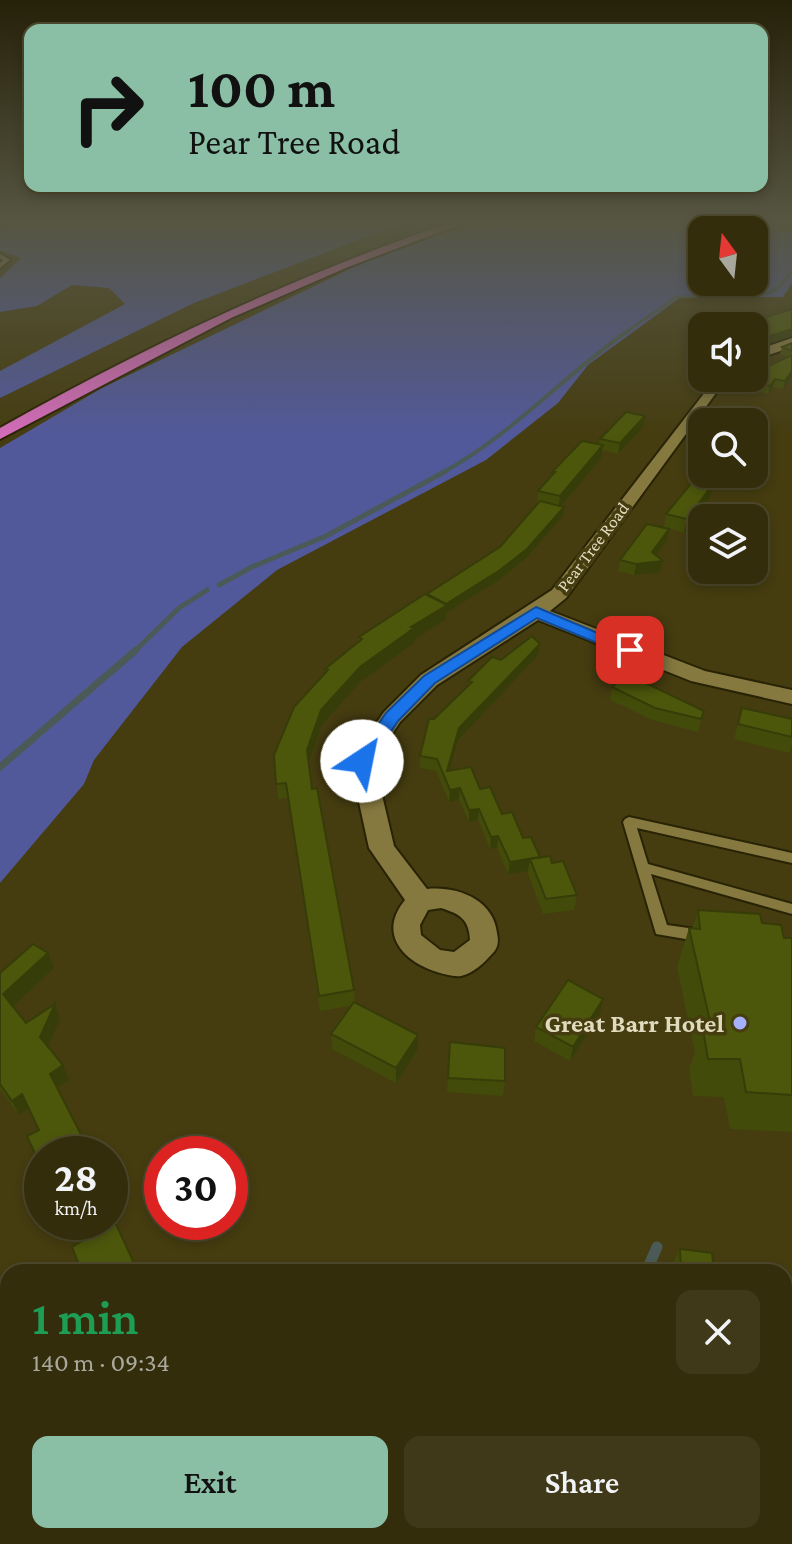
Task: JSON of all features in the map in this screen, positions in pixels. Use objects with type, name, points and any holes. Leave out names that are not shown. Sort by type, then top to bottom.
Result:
[{"type":"highway","points":[[34,399],[253,293]]},
{"type":"highway","points":[[0,434],[63,398],[279,293]]},
{"type":"street","points":[[768,351],[792,342]]},
{"type":"street","name":"Pear Tree Road","points":[[536,612],[559,594],[710,392]]},
{"type":"street","points":[[420,900],[382,848],[362,761],[392,717],[429,680],[536,612]]},
{"type":"street","name":"Pear Tree Road","points":[[536,612],[699,676],[792,697]]},
{"type":"lane","points":[[719,938],[661,930],[629,822],[792,858]]},
{"type":"lane","points":[[642,867],[792,909]]},
{"type":"shaded area","points":[[0,293],[59,293],[37,306],[0,312]]},
{"type":"shaded area","points":[[114,293],[220,293],[0,398],[0,371],[125,304]]},
{"type":"shaded area","points":[[300,293],[688,293],[688,296],[768,296],[768,293],[786,293],[783,297],[681,297],[588,365],[558,403],[486,460],[277,570],[182,647],[94,760],[84,784],[0,883],[0,448],[102,388]]},
{"type":"building","points":[[792,309],[792,329],[768,336],[768,317]]},
{"type":"building","points":[[792,355],[792,371],[785,381],[775,379],[768,386],[768,366]]},
{"type":"building","points":[[626,412],[645,416],[620,443],[600,439]]},
{"type":"building","points":[[582,441],[603,445],[560,496],[538,491],[555,472],[552,472]]},
{"type":"building","points":[[688,487],[710,488],[698,504],[688,504],[687,519],[666,514]]},
{"type":"building","points":[[540,501],[564,507],[527,549],[446,604],[427,594],[500,547]]},
{"type":"building","points":[[647,524],[669,529],[652,552],[663,561],[636,564],[620,560]]},
{"type":"building","points":[[425,594],[447,605],[411,627],[414,628],[360,667],[321,710],[307,750],[312,789],[317,788],[354,990],[319,996],[286,783],[276,784],[274,755],[294,707],[328,670],[325,669],[362,639],[359,637]]},
{"type":"building","points":[[532,636],[540,644],[459,728],[447,771],[471,767],[480,789],[490,787],[502,814],[512,812],[523,838],[531,837],[540,857],[510,862],[498,836],[491,837],[479,809],[469,810],[460,788],[450,790],[437,759],[420,756],[429,719],[434,719],[472,682],[468,681],[492,657],[501,660]]},
{"type":"building","points":[[627,674],[704,711],[701,719],[655,708],[612,687]]},
{"type":"building","points":[[742,708],[792,719],[792,737],[738,724]]},
{"type":"building","points":[[550,856],[552,863],[563,861],[577,895],[546,899],[530,859]]},
{"type":"building","name":"Great Barr Hotel","points":[[698,910],[760,914],[762,923],[781,925],[784,938],[792,938],[792,1095],[746,1092],[740,1059],[708,1059],[703,1030],[712,1030],[689,928],[700,929]]},
{"type":"building","points":[[33,944],[48,953],[3,994],[26,1023],[55,1004],[40,1037],[63,1065],[50,1074],[82,1136],[27,1136],[39,1130],[22,1094],[12,1101],[0,1084],[0,973]]},
{"type":"building","points":[[568,980],[603,999],[573,1047],[536,1027]]},
{"type":"building","points":[[354,1002],[418,1035],[396,1068],[331,1034]]},
{"type":"building","points":[[450,1042],[505,1048],[505,1081],[448,1078]]},
{"type":"building","points":[[123,1240],[134,1264],[79,1264],[72,1247],[82,1241]]},
{"type":"building","points":[[680,1249],[712,1253],[713,1264],[681,1264]]},
{"type":"waterway","points":[[626,332],[677,297],[768,293]]},
{"type":"waterway","points":[[442,473],[492,441],[629,330]]},
{"type":"waterway","points":[[219,585],[252,567],[326,536],[446,471]]},
{"type":"waterway","points":[[134,652],[179,608],[207,590]]},
{"type":"waterway","points":[[0,767],[136,650]]},
{"type":"waterway","points":[[650,1264],[657,1247]]},
{"type":"place","name":"Great Barr Hotel","points":[[740,1023]]},
{"type":"route","points":[[362,761],[392,717],[429,680],[536,612],[630,650]]}]
